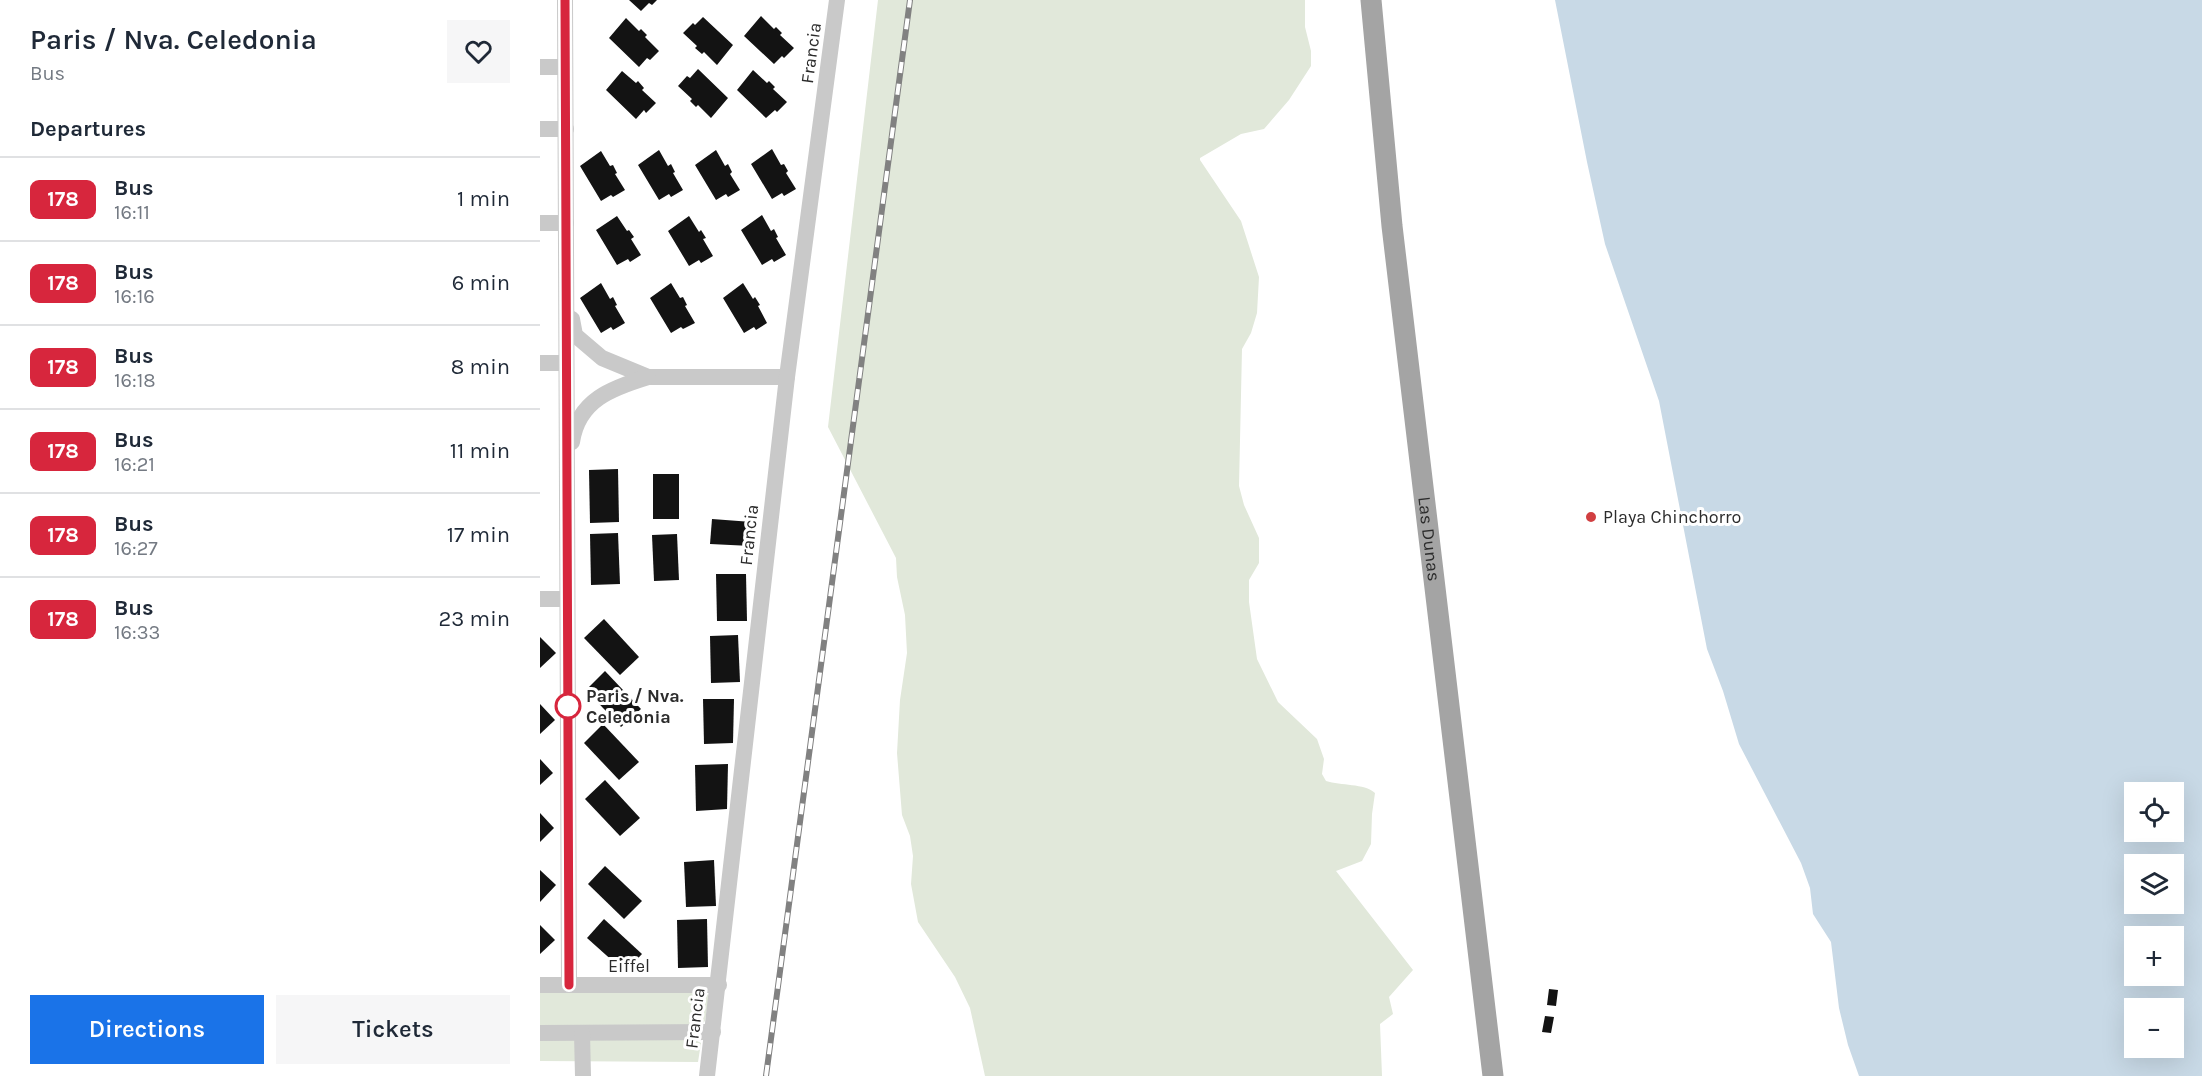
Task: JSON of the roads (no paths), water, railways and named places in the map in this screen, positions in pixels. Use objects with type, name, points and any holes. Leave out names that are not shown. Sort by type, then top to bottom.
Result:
[{"type":"main road","name":"Las Dunas","points":[[1371,0],[1392,226],[1493,1076]]},
{"type":"street","points":[[565,0],[569,985]]},
{"type":"street","name":"Francia","points":[[707,1076],[787,377],[837,0]]},
{"type":"street","points":[[540,67],[565,67]]},
{"type":"street","points":[[540,129],[566,129]]},
{"type":"street","points":[[540,223],[566,223]]},
{"type":"street","points":[[566,289],[575,335],[602,358],[648,377]]},
{"type":"street","points":[[540,363],[566,363]]},
{"type":"street","points":[[567,472],[573,431],[589,403],[618,386],[648,377],[787,377]]},
{"type":"street","points":[[540,599],[567,599]]},
{"type":"street","name":"Eiffel","points":[[540,985],[719,985]]},
{"type":"street","points":[[540,1033],[713,1032]]},
{"type":"street","points":[[582,1033],[583,1076]]},
{"type":"water","points":[[1555,0],[2202,0],[2202,1076],[1859,1076],[1848,1045],[1839,1008],[1831,942],[1813,914],[1810,888],[1801,863],[1739,744],[1707,649],[1659,401],[1605,244]]},
{"type":"railway","points":[[766,1076],[910,0]]},
{"type":"place","name":"Playa Chinchorro","points":[[1591,517]]},
{"type":"place","name":"Paris / Nva. Celedonia","points":[[568,706]]}]
